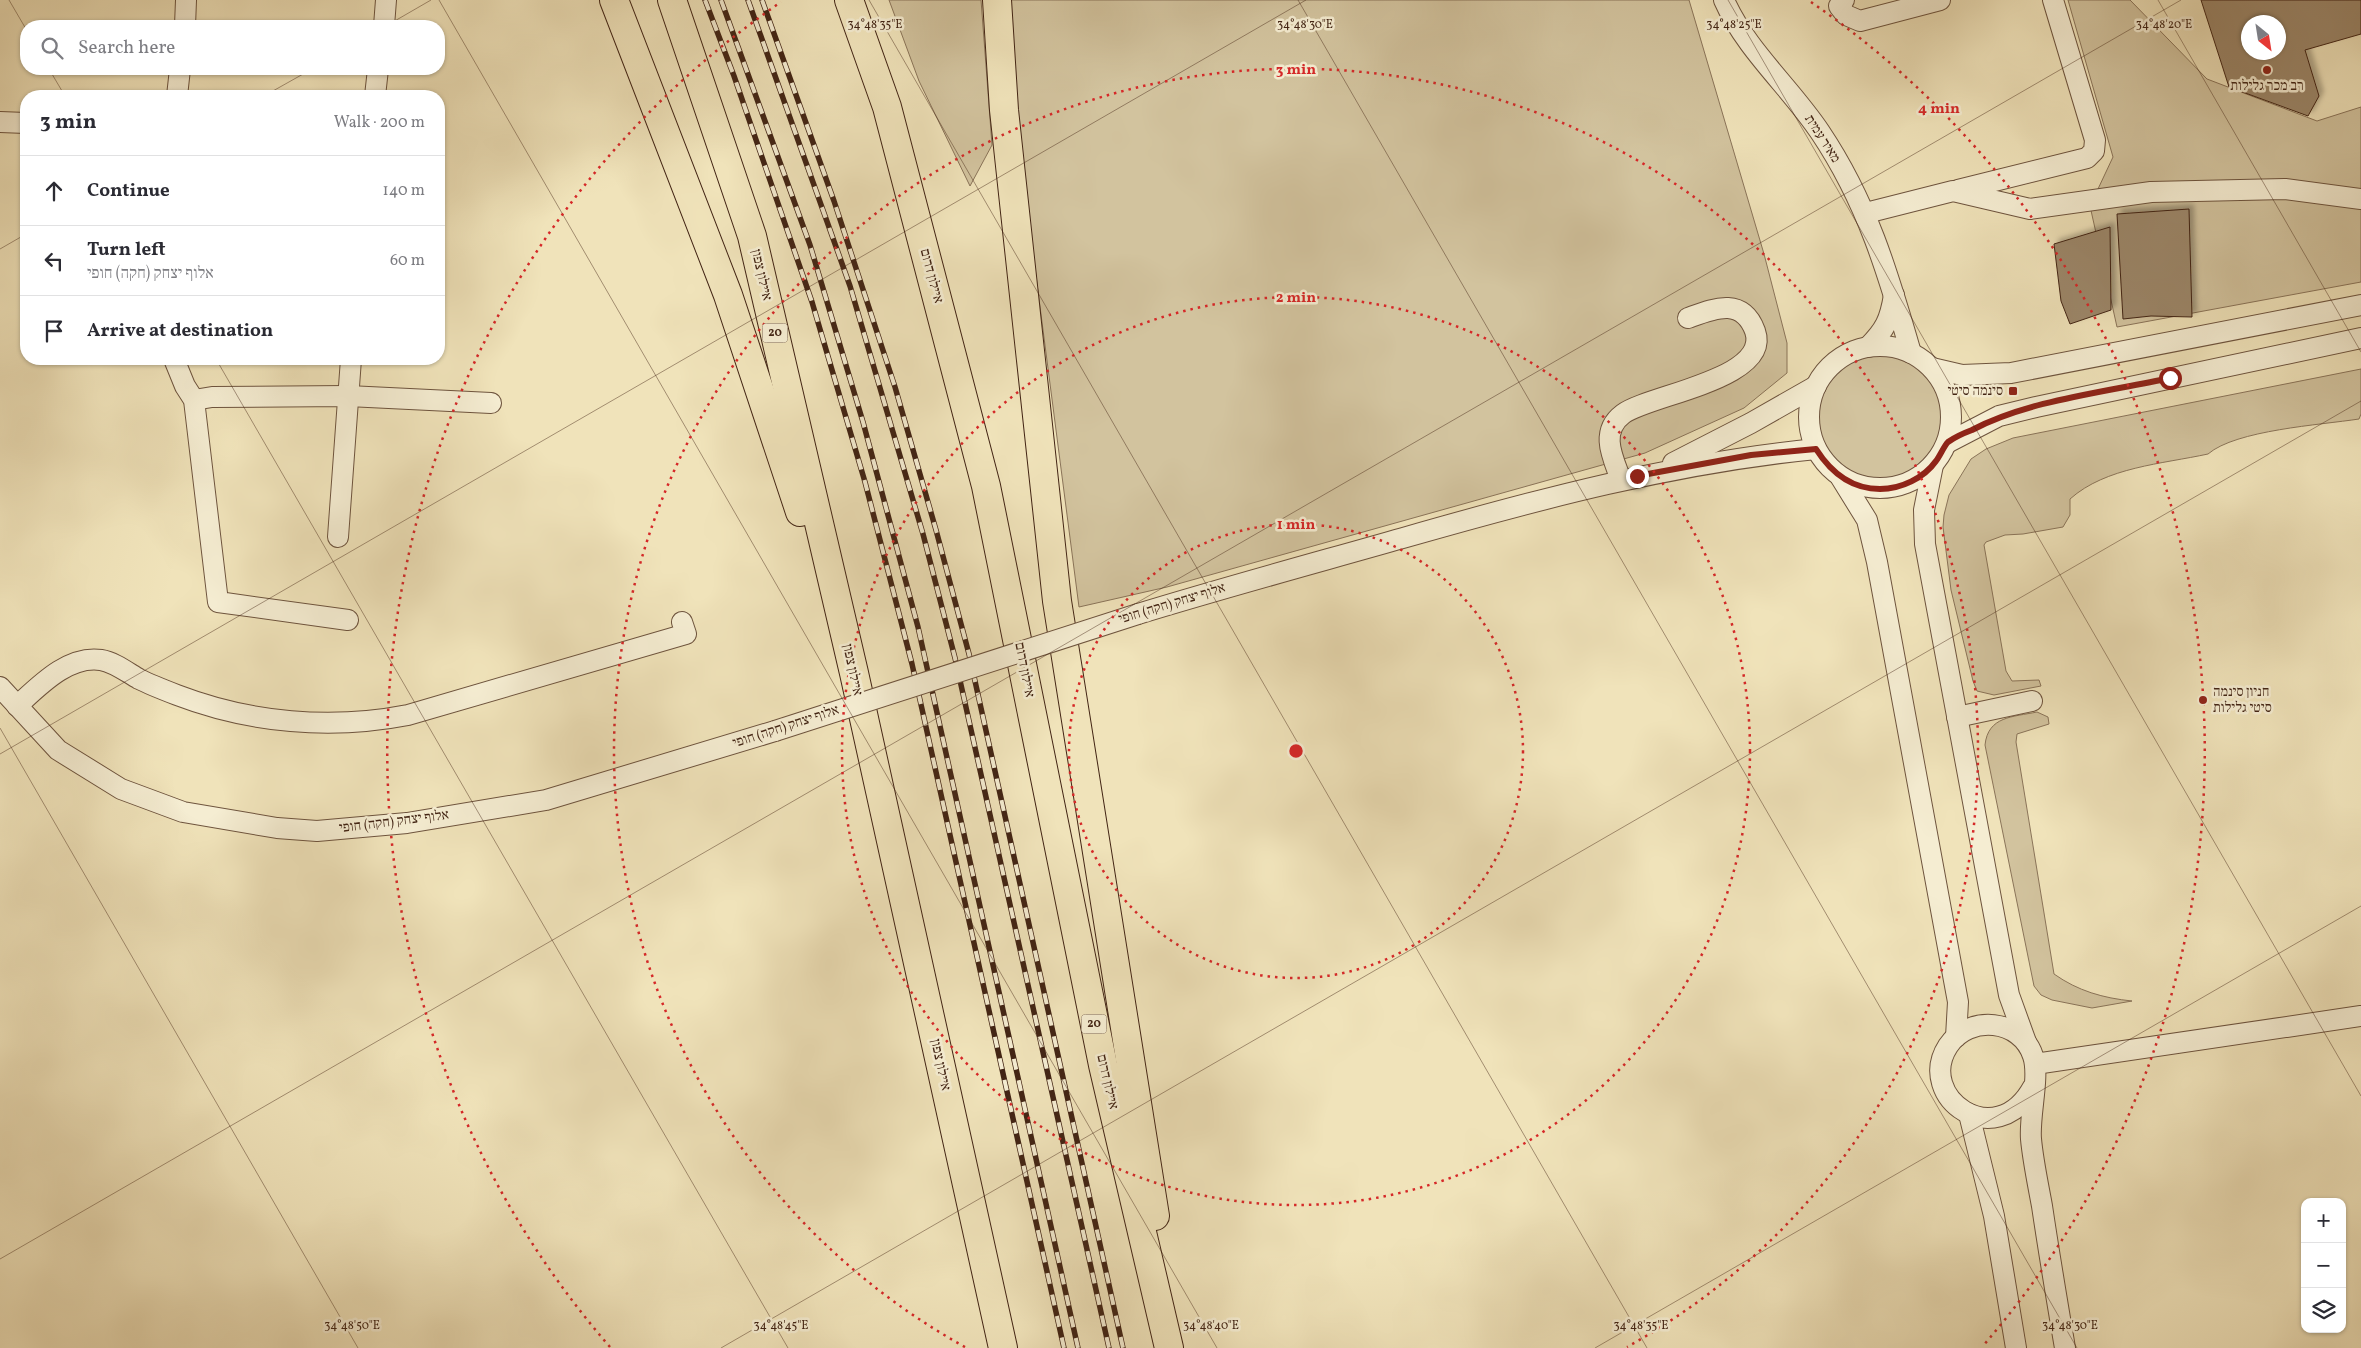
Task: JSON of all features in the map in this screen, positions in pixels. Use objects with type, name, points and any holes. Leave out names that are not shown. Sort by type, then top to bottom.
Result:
[{"type":"highway","points":[[614,0],[728,295],[854,672]]},
{"type":"highway","name":"איילון צפון","points":[[672,0],[752,236],[854,672],[1003,1348]]},
{"type":"highway","name":"איילון דרום","points":[[849,0],[887,107],[986,486],[1103,1066],[1169,1348]]},
{"type":"highway","points":[[996,0],[1004,110],[1057,601],[1177,1348]]},
{"type":"street","points":[[185,20],[186,0]]},
{"type":"street","points":[[384,20],[386,0]]},
{"type":"street","name":"מאיר עמית","points":[[1724,0],[1746,38],[1819,130],[1866,213],[1894,293],[1911,353]]},
{"type":"street","points":[[1844,0],[1839,6],[1846,15],[1860,21],[1940,0]]},
{"type":"street","points":[[1866,213],[2088,158],[2094,151],[2095,140],[2053,0]]},
{"type":"street","points":[[178,90],[179,75]]},
{"type":"street","points":[[376,90],[377,75]]},
{"type":"street","points":[[0,122],[20,123]]},
{"type":"street","points":[[1953,191],[2030,209],[2151,192],[2285,189],[2361,199]]},
{"type":"street","name":"מאיר עמית","points":[[1868,347],[1883,333],[1891,314],[1894,293]]},
{"type":"street","points":[[1932,368],[1962,375],[2011,373],[2361,305]]},
{"type":"street","points":[[1621,480],[1608,445],[1612,428],[1623,414],[1724,376],[1742,366],[1754,351],[1756,332],[1747,316],[1733,307],[1716,308],[1688,318]]},
{"type":"street","points":[[1947,443],[2008,413],[2361,338]]},
{"type":"street","points":[[1956,1037],[1958,1002],[1875,554],[1867,520],[1841,478],[1826,465],[1816,449],[1810,433],[1808,417],[1810,401],[1816,386],[1828,368],[1840,358],[1868,347],[1883,346],[1911,353],[1932,368],[1945,388],[1952,411],[1951,428],[1947,443],[1933,466],[1924,510],[1925,544],[2008,995],[2026,1042],[2034,1056],[2031,1137],[2065,1348]]},
{"type":"street","points":[[176,365],[185,386],[194,400],[218,602],[348,620]]},
{"type":"street","points":[[338,537],[351,365]]},
{"type":"street","name":"אלוף יצחק (חקה) חופי","points":[[1654,472],[1751,423],[1816,386]]},
{"type":"street","points":[[194,400],[212,397],[348,396],[491,403]]},
{"type":"street","name":"אלוף יצחק (חקה) חופי","points":[[0,687],[58,750],[121,789],[183,812],[277,828],[316,831],[407,823],[546,800],[775,731],[1138,614],[1551,496],[1654,472],[1751,455],[1816,449]]},
{"type":"street","points":[[1841,478],[1860,486],[1879,489],[1899,486],[1912,481],[1933,466]]},
{"type":"street","points":[[17,706],[52,675],[77,663],[101,660],[165,691],[200,704],[231,712],[313,723],[386,720],[686,634],[682,622]]},
{"type":"street","points":[[1957,717],[2032,702]]},
{"type":"street","points":[[2035,1064],[2361,1016]]},
{"type":"street","points":[[2026,1042],[2014,1032],[2000,1025],[1970,1028],[1956,1037],[1948,1046],[1943,1058],[1943,1083],[1948,1096],[1957,1107],[1969,1114],[1984,1118],[2007,1114],[2026,1100],[2033,1087]]},
{"type":"street","points":[[1969,1114],[1994,1216],[2016,1348]]},
{"type":"shaded area","points":[[889,0],[981,0],[992,145],[970,186],[919,81]]},
{"type":"shaded area","points":[[1008,0],[1689,0],[1764,254],[1787,343],[1787,373],[1744,408],[1645,453],[1167,587],[1079,607],[1019,145]]},
{"type":"shaded area","points":[[2068,0],[2130,0],[2207,79],[2317,121],[2361,107],[2361,282],[2117,327],[2090,206],[2113,157]]},
{"type":"shaded area","points":[[1880,355],[1904,360],[1924,374],[1938,394],[1943,418],[1938,442],[1924,462],[1904,476],[1880,481],[1856,476],[1836,462],[1822,442],[1817,418],[1822,394],[1836,374],[1856,360]]},
{"type":"shaded area","points":[[2361,369],[2361,414],[2359,419],[2301,426],[2258,434],[2238,439],[2208,454],[2117,473],[2084,488],[2070,499],[2070,515],[2063,527],[2005,535],[1986,542],[1984,545],[2006,671],[2012,681],[2039,680],[2041,686],[1994,695],[1977,691],[1951,590],[1943,527],[1949,495],[1971,459],[1986,449],[2013,438]]},
{"type":"shaded area","points":[[2037,712],[2048,717],[2049,724],[2017,734],[2016,742],[2054,974],[2072,985],[2091,993],[2132,1001],[2092,1008],[2052,1000],[2041,995],[2034,986],[1985,745],[1987,735],[1996,723],[2011,717]]},
{"type":"building","name":"רב מכר גלילות","points":[[2201,0],[2361,0],[2361,34],[2305,50],[2319,96],[2308,116],[2229,87]]},
{"type":"building","points":[[2189,209],[2192,317],[2151,316],[2123,319],[2117,214]]},
{"type":"building","points":[[2110,227],[2111,310],[2070,324],[2061,301],[2054,244]]},
{"type":"railway","points":[[705,0],[734,76],[812,302],[865,482],[912,664],[1064,1348]]},
{"type":"railway","points":[[721,0],[810,245],[863,422],[918,627],[1078,1348]]},
{"type":"railway","points":[[748,0],[850,286],[923,534],[955,658],[1109,1348]]},
{"type":"railway","points":[[762,0],[834,201],[895,387],[936,530],[969,654],[1123,1348]]},
{"type":"place","name":"רב מכר גלילות","points":[[2267,70]]},
{"type":"place","name":"סינמה סיטי","points":[[2013,391]]},
{"type":"place","name":"חניון סינמה סיטי גלילות","points":[[2203,700]]},
{"type":"route","points":[[1637,476],[1751,455],[1816,449],[1826,465],[1841,478],[1860,486],[1879,489],[1899,486],[1918,478],[1933,466],[1947,443],[1999,416],[2036,406],[2170,378]]}]
